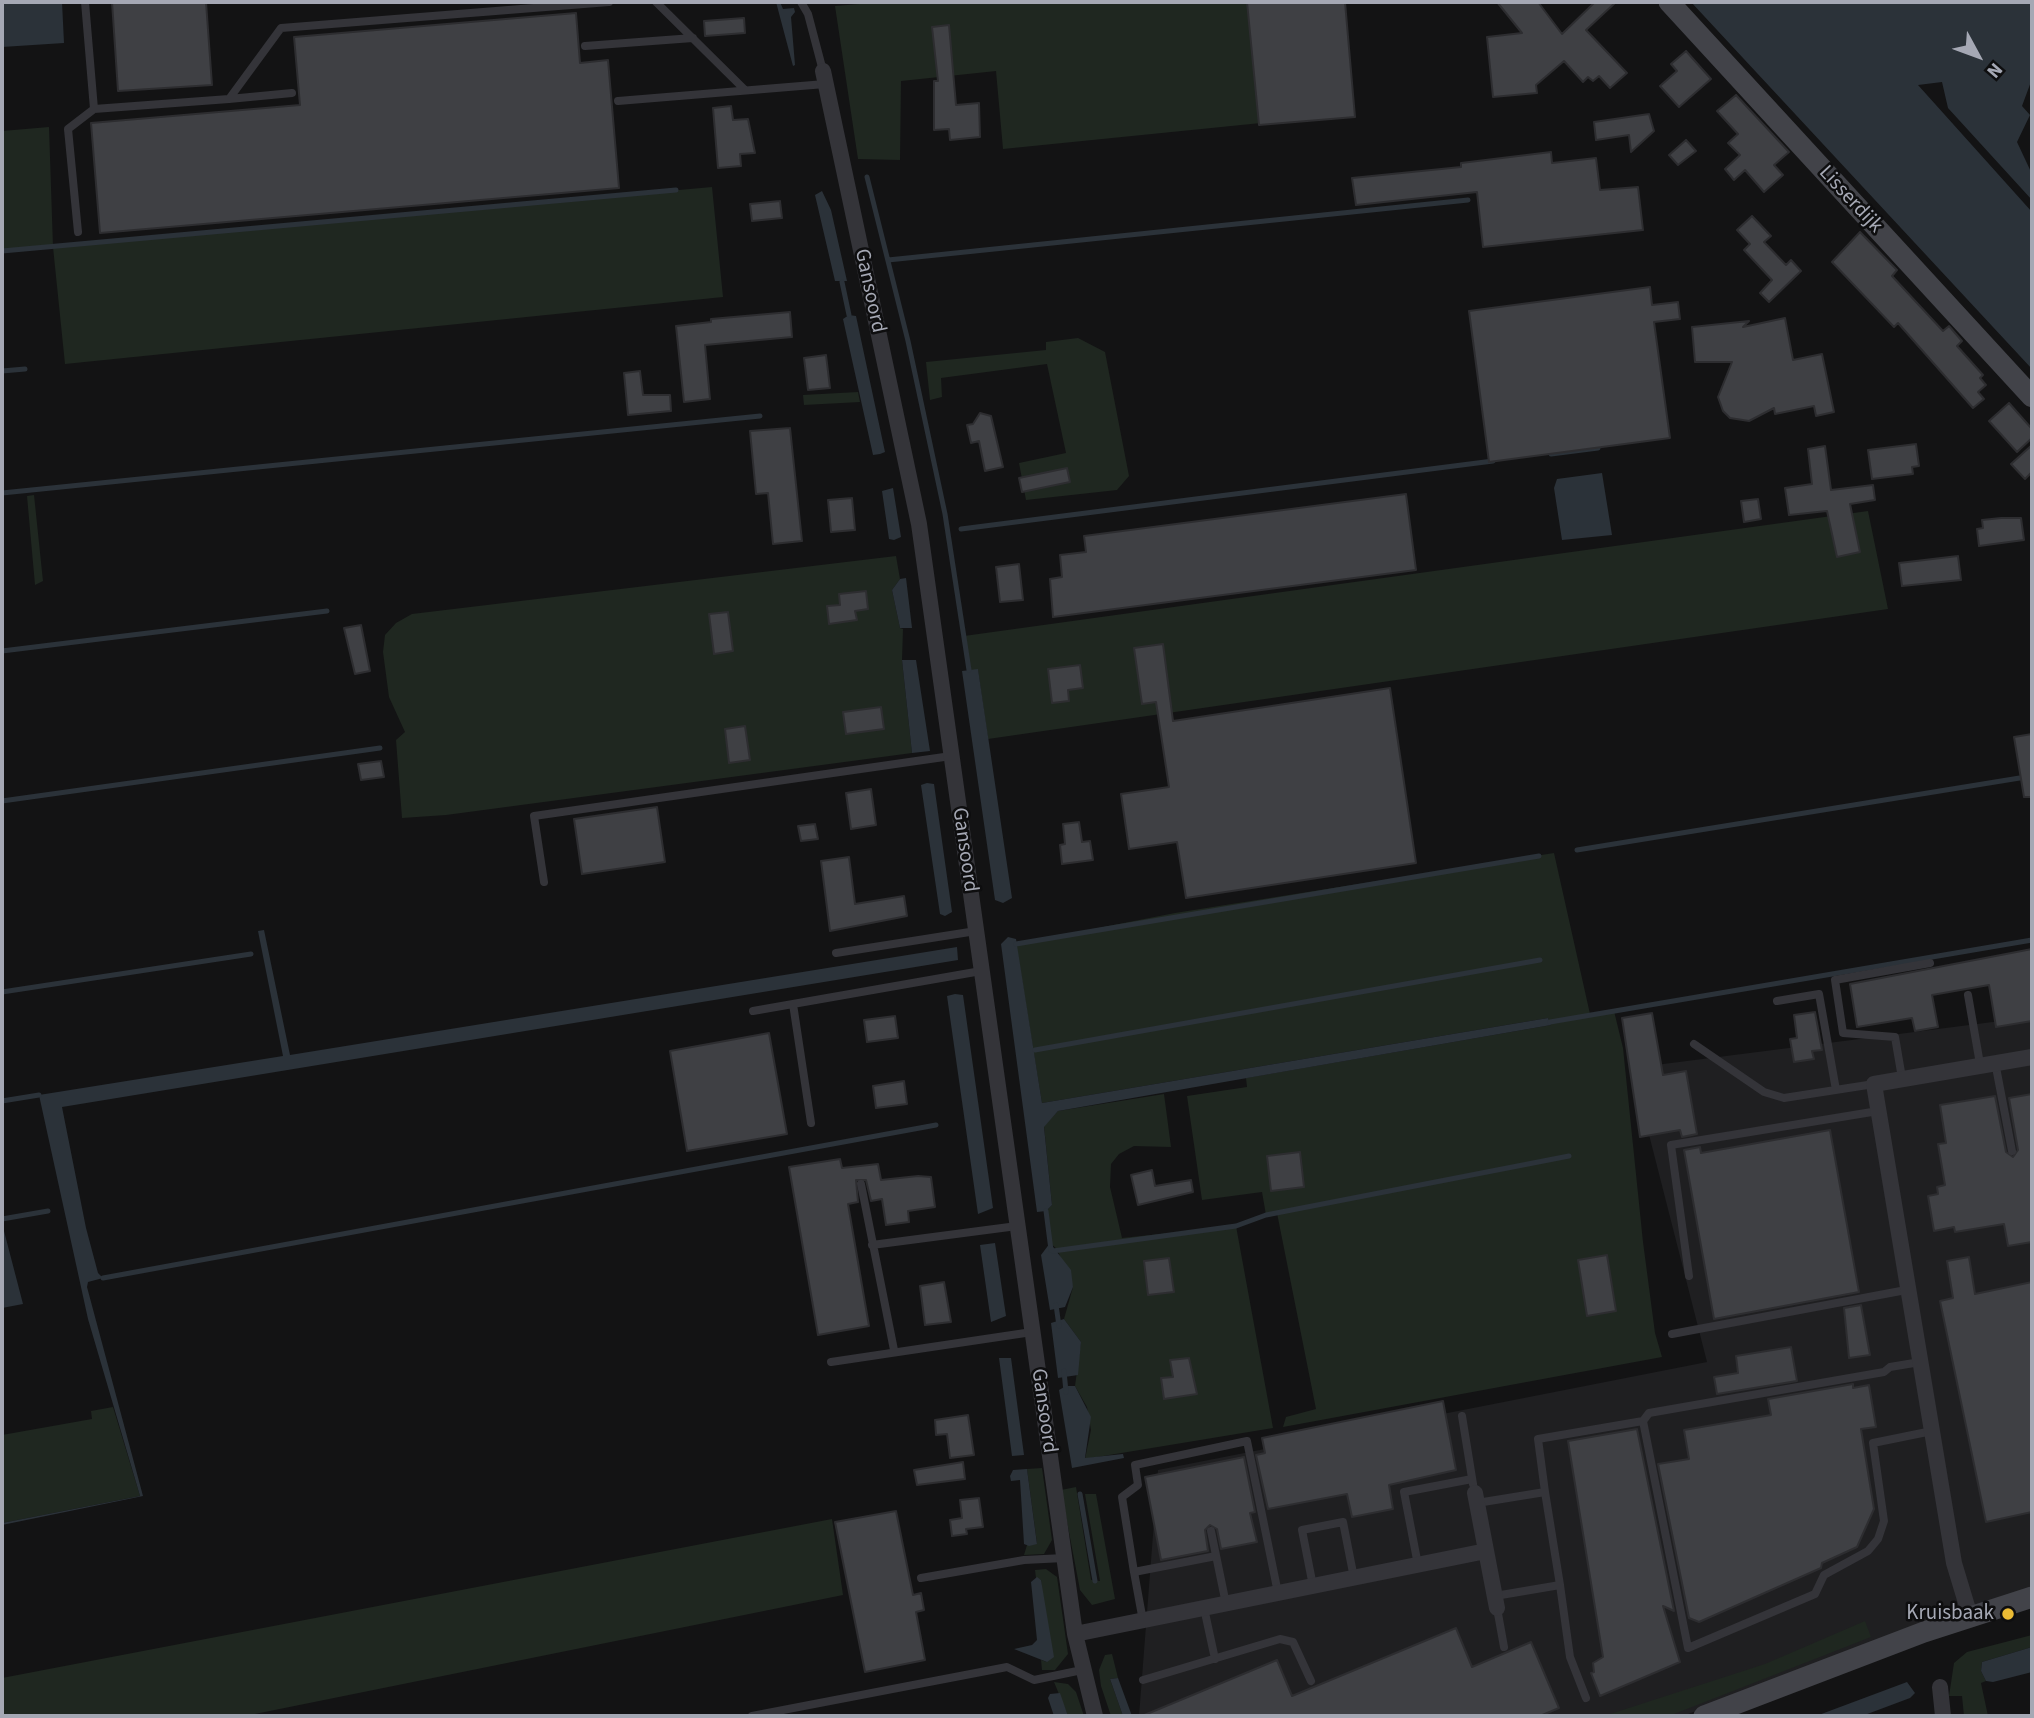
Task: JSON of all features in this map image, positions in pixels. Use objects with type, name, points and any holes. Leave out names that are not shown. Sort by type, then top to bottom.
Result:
[{"type":"street","name":"Lisserdijk","points":[[1669,2],[2032,397]]},
{"type":"street","name":"Gansoord","points":[[824,77],[919,524],[1075,1634],[1095,1716]]},
{"type":"street","points":[[1970,1616],[1954,1563],[1906,1290],[1874,1084],[2032,1057]]},
{"type":"street","points":[[1475,1492],[1496,1602]]},
{"type":"street","points":[[1075,1634],[1486,1551]]},
{"type":"street","points":[[1704,1716],[1970,1616],[2032,1597]]},
{"type":"street","points":[[1940,1687],[1943,1716]]},
{"type":"lane","points":[[85,2],[94,109]]},
{"type":"lane","points":[[229,99],[281,28],[609,2]]},
{"type":"lane","points":[[656,2],[745,90]]},
{"type":"lane","points":[[618,102],[745,90],[824,77],[808,14],[801,2]]},
{"type":"lane","points":[[585,46],[693,38]]},
{"type":"lane","points":[[78,232],[68,129],[94,109],[292,93]]},
{"type":"lane","points":[[544,882],[534,816],[951,756]]},
{"type":"lane","points":[[836,953],[976,931]]},
{"type":"lane","points":[[1902,1078],[1895,1037],[1843,1033],[1835,980],[1930,963]]},
{"type":"lane","points":[[753,1011],[981,971]]},
{"type":"lane","points":[[1777,1001],[1819,993],[1836,1090]]},
{"type":"lane","points":[[1968,995],[2012,1152]]},
{"type":"lane","points":[[793,1004],[811,1123]]},
{"type":"lane","points":[[1694,1044],[1764,1092],[1784,1098],[1874,1084]]},
{"type":"lane","points":[[1689,1276],[1671,1145],[1878,1111]]},
{"type":"lane","points":[[861,1184],[894,1350]]},
{"type":"lane","points":[[872,1245],[1017,1226]]},
{"type":"lane","points":[[1672,1334],[1906,1290]]},
{"type":"lane","points":[[831,1362],[894,1350],[1032,1332]]},
{"type":"lane","points":[[1586,1699],[1570,1657],[1538,1439],[1643,1421],[1650,1413],[1884,1372],[1890,1367],[1920,1362]]},
{"type":"lane","points":[[1462,1416],[1475,1492]]},
{"type":"lane","points":[[1643,1421],[1688,1648],[1815,1594],[1824,1575],[1868,1551],[1878,1539],[1884,1521],[1874,1443],[1932,1431]]},
{"type":"lane","points":[[1143,1621],[1122,1497],[1138,1485],[1135,1465],[1247,1441],[1278,1593]]},
{"type":"lane","points":[[1418,1565],[1404,1492],[1545,1492]]},
{"type":"lane","points":[[1313,1586],[1302,1530],[1312,1528],[1343,1522],[1354,1578]]},
{"type":"lane","points":[[1211,1531],[1226,1604]]},
{"type":"lane","points":[[1134,1572],[1216,1556]]},
{"type":"lane","points":[[921,1578],[1024,1560],[1064,1558]]},
{"type":"lane","points":[[1504,1647],[1496,1602],[1560,1585]]},
{"type":"lane","points":[[1204,1608],[1215,1659]]},
{"type":"lane","points":[[1143,1679],[1280,1639],[1293,1642],[1311,1681]]},
{"type":"lane","points":[[752,1716],[1007,1667],[1034,1679],[1082,1670]]},
{"type":"shaded area","points":[[2,2],[62,2],[64,43],[2,47]]},
{"type":"shaded area","points":[[776,2],[780,2],[783,9],[794,8],[795,12],[791,17],[793,66]]},
{"type":"shaded area","points":[[883,2],[1252,2],[1261,123],[1003,149],[996,71],[901,81],[900,160],[858,159],[835,6]]},
{"type":"shaded area","points":[[1691,2],[2032,2],[2032,79],[2022,106],[2030,115],[2017,142],[2032,174],[2032,200],[1948,108],[1942,82],[1918,85],[2032,212],[2032,369]]},
{"type":"shaded area","points":[[49,127],[53,247],[2,251],[2,131]]},
{"type":"shaded area","points":[[712,187],[723,297],[65,364],[53,247]]},
{"type":"shaded area","points":[[822,191],[831,210],[847,281],[835,281],[815,195]]},
{"type":"shaded area","points":[[849,315],[856,316],[885,452],[880,454],[873,455],[843,319]]},
{"type":"shaded area","points":[[1078,338],[1105,352],[1129,476],[1117,490],[1026,500],[1019,463],[1066,453],[1047,364],[941,378],[942,397],[930,400],[926,362],[1046,350],[1046,342]]},
{"type":"shaded area","points":[[858,392],[860,402],[804,405],[803,395]]},
{"type":"shaded area","points":[[1602,473],[1612,535],[1562,540],[1554,488],[1557,479]]},
{"type":"shaded area","points":[[893,488],[901,537],[894,540],[889,539],[882,491]]},
{"type":"shaded area","points":[[34,495],[43,581],[35,585],[27,496]]},
{"type":"shaded area","points":[[1868,511],[1888,609],[988,739],[978,670],[969,670],[964,636]]},
{"type":"shaded area","points":[[896,556],[900,579],[892,590],[900,628],[903,629],[902,660],[912,753],[446,815],[402,818],[396,740],[405,732],[389,697],[383,652],[385,635],[396,623],[412,614]]},
{"type":"shaded area","points":[[906,578],[912,628],[900,628],[892,590],[900,579]]},
{"type":"shaded area","points":[[902,660],[916,660],[930,751],[912,753]]},
{"type":"shaded area","points":[[978,669],[1012,898],[1003,903],[995,900],[962,671]]},
{"type":"shaded area","points":[[934,784],[952,912],[945,916],[940,914],[921,785]]},
{"type":"shaded area","points":[[1554,853],[1590,1014],[1614,1011],[1623,1048],[1643,1242],[1655,1333],[1662,1357],[1283,1427],[1286,1417],[1316,1409],[1277,1213],[1266,1215],[1262,1192],[1202,1200],[1187,1096],[1247,1087],[1246,1078],[1551,1025],[1548,1018],[1042,1103],[1016,944],[1175,913]]},
{"type":"shaded area","points":[[264,930],[290,1055],[957,947],[958,960],[62,1107],[86,1228],[98,1273],[103,1278],[88,1282],[87,1287],[143,1496],[2,1525],[140,1496],[88,1319],[39,1095],[283,1056],[258,931]]},
{"type":"shaded area","points":[[1008,937],[1016,939],[1042,1103],[1548,1018],[1551,1025],[1058,1111],[1044,1127],[1052,1205],[1046,1211],[1037,1212],[1001,944]]},
{"type":"shaded area","points":[[963,995],[993,1208],[978,1214],[947,996]]},
{"type":"shaded area","points":[[2032,1017],[2032,1595],[1909,1629],[1683,1716],[1139,1716],[1158,1470],[1707,1362],[1632,1068]]},
{"type":"shaded area","points":[[1164,1094],[1171,1147],[1134,1146],[1119,1154],[1111,1164],[1110,1187],[1122,1238],[1236,1226],[1273,1428],[1085,1459],[1091,1430],[1087,1407],[1075,1386],[1081,1342],[1064,1319],[1073,1287],[1057,1249],[1050,1243],[1046,1211],[1052,1205],[1044,1126],[1058,1111]]},
{"type":"shaded area","points":[[4,1231],[23,1304],[2,1308],[2,1232]]},
{"type":"shaded area","points":[[995,1243],[1006,1316],[991,1322],[980,1245]]},
{"type":"shaded area","points":[[1050,1243],[1071,1270],[1073,1287],[1065,1307],[1050,1310],[1041,1255]]},
{"type":"shaded area","points":[[1064,1319],[1081,1342],[1078,1375],[1058,1378],[1051,1323]]},
{"type":"shaded area","points":[[999,1358],[1011,1358],[1024,1455],[1012,1456]]},
{"type":"shaded area","points":[[1066,1386],[1075,1386],[1091,1417],[1085,1458],[1123,1454],[1124,1458],[1072,1468],[1059,1390]]},
{"type":"shaded area","points":[[113,1407],[140,1496],[2,1523],[2,1435],[92,1419],[91,1411]]},
{"type":"shaded area","points":[[1042,1468],[1052,1540],[1044,1554],[1024,1555],[1027,1545],[1037,1543],[1027,1469]]},
{"type":"shaded area","points":[[1027,1469],[1037,1544],[1029,1546],[1024,1544],[1020,1480],[1011,1481],[1010,1476],[1013,1470]]},
{"type":"shaded area","points":[[1076,1487],[1091,1580],[1100,1581],[1085,1494],[1096,1494],[1115,1599],[1092,1605],[1080,1590],[1061,1490]]},
{"type":"shaded area","points":[[832,1519],[843,1595],[245,1716],[2,1716],[2,1678]]},
{"type":"shaded area","points":[[1046,1569],[1057,1577],[1068,1654],[1055,1670],[1042,1670],[1041,1660],[1047,1662],[1041,1580],[1036,1578],[1035,1570]]},
{"type":"shaded area","points":[[1037,1577],[1041,1580],[1054,1657],[1047,1662],[1014,1649],[1032,1645],[1037,1640],[1031,1582]]},
{"type":"shaded area","points":[[1865,1621],[1871,1637],[1669,1716],[1604,1716],[1765,1664]]},
{"type":"shaded area","points":[[2032,1635],[2032,1647],[1982,1662],[1981,1671],[1986,1681],[1981,1683],[1988,1716],[1964,1716],[1962,1696],[1949,1696],[1954,1663],[1967,1652]]},
{"type":"shaded area","points":[[2032,1647],[2032,1672],[1993,1682],[1986,1681],[1981,1671],[1982,1662]]},
{"type":"shaded area","points":[[1112,1654],[1118,1678],[1110,1679],[1123,1716],[1111,1716],[1101,1686],[1099,1670],[1105,1655]]},
{"type":"shaded area","points":[[1118,1678],[1132,1716],[1123,1716],[1110,1679]]},
{"type":"shaded area","points":[[1054,1682],[1068,1684],[1076,1692],[1084,1716],[1068,1716]]},
{"type":"shaded area","points":[[1907,1682],[1915,1693],[1910,1698],[1862,1716],[1816,1716]]},
{"type":"shaded area","points":[[1060,1693],[1068,1716],[1054,1716],[1048,1698],[1050,1694]]},
{"type":"building","points":[[112,2],[206,2],[212,85],[118,91]]},
{"type":"building","points":[[1247,2],[1345,2],[1355,117],[1259,125]]},
{"type":"building","points":[[1497,2],[1538,2],[1562,34],[1595,2],[1616,2],[1586,30],[1627,73],[1610,88],[1599,76],[1593,81],[1588,77],[1583,82],[1564,61],[1536,85],[1537,93],[1493,97],[1487,37],[1522,33]]},
{"type":"building","points":[[576,13],[580,63],[608,60],[619,188],[100,233],[91,123],[300,105],[294,37]]},
{"type":"building","points":[[744,18],[745,33],[705,36],[704,21]]},
{"type":"building","points":[[949,25],[956,105],[979,103],[980,137],[950,140],[949,129],[934,130],[934,81],[938,81],[932,27]]},
{"type":"building","points":[[1686,51],[1711,79],[1679,107],[1660,86],[1677,71],[1671,64]]},
{"type":"building","points":[[1736,95],[1789,152],[1774,165],[1783,175],[1764,192],[1745,170],[1734,180],[1725,169],[1740,155],[1728,143],[1738,134],[1717,111]]},
{"type":"building","points":[[731,106],[733,120],[748,119],[755,153],[740,154],[741,166],[718,168],[713,108]]},
{"type":"building","points":[[1649,114],[1654,131],[1631,152],[1629,135],[1596,140],[1594,122]]},
{"type":"building","points":[[1686,140],[1696,151],[1678,165],[1669,155]]},
{"type":"building","points":[[1551,152],[1552,163],[1596,158],[1600,190],[1638,187],[1643,230],[1483,247],[1477,192],[1356,205],[1352,178],[1461,167],[1461,163]]},
{"type":"building","points":[[780,201],[782,218],[752,221],[750,204]]},
{"type":"building","points":[[1752,216],[1771,236],[1764,242],[1786,265],[1791,260],[1801,271],[1769,302],[1760,293],[1772,280],[1744,250],[1750,244],[1737,230]]},
{"type":"building","points":[[1860,232],[1897,270],[1892,276],[1943,331],[1949,326],[1962,341],[1957,346],[1983,375],[1980,378],[1986,385],[1978,392],[1984,399],[1973,408],[1898,323],[1894,327],[1832,262]]},
{"type":"building","points":[[1650,287],[1652,305],[1678,302],[1680,319],[1654,322],[1670,438],[1489,462],[1469,311]]},
{"type":"building","points":[[790,312],[792,337],[705,345],[710,399],[684,402],[676,326],[711,322],[711,319]]},
{"type":"building","points":[[1785,318],[1793,360],[1822,354],[1834,412],[1816,416],[1814,406],[1775,414],[1774,408],[1749,421],[1730,418],[1723,411],[1718,397],[1732,362],[1695,362],[1692,327],[1749,321],[1743,327]]},
{"type":"building","points":[[826,355],[830,388],[808,390],[804,358]]},
{"type":"building","points":[[640,371],[643,395],[670,395],[671,411],[628,415],[624,373]]},
{"type":"building","points":[[2009,403],[2032,429],[2032,438],[2017,452],[1989,421]]},
{"type":"building","points":[[980,413],[991,416],[1003,467],[985,471],[979,441],[971,443],[967,425],[973,424]]},
{"type":"building","points":[[790,428],[802,541],[773,544],[768,493],[756,494],[750,431]]},
{"type":"building","points":[[1916,444],[1919,466],[1912,467],[1913,474],[1872,479],[1868,450]]},
{"type":"building","points":[[2032,445],[2032,472],[2025,479],[2011,464]]},
{"type":"building","points":[[1825,446],[1831,490],[1873,485],[1875,500],[1850,504],[1860,552],[1837,557],[1827,511],[1789,515],[1785,488],[1812,484],[1808,449]]},
{"type":"building","points":[[1067,468],[1070,482],[1022,492],[1019,478]]},
{"type":"building","points":[[1406,494],[1416,570],[1053,617],[1050,579],[1062,577],[1060,555],[1086,552],[1084,536]]},
{"type":"building","points":[[852,498],[855,530],[831,532],[828,500]]},
{"type":"building","points":[[1758,499],[1761,519],[1744,522],[1741,501]]},
{"type":"building","points":[[2021,518],[2024,540],[1979,546],[1977,529],[1983,528],[1982,520]]},
{"type":"building","points":[[1958,556],[1961,580],[1902,586],[1899,563]]},
{"type":"building","points":[[1019,564],[1023,600],[1000,602],[996,567]]},
{"type":"building","points":[[866,591],[868,609],[855,611],[857,620],[829,624],[827,606],[840,605],[839,594]]},
{"type":"building","points":[[728,612],[733,651],[714,654],[709,614]]},
{"type":"building","points":[[361,625],[370,671],[355,674],[344,628]]},
{"type":"building","points":[[1163,644],[1173,721],[1390,688],[1416,863],[1186,898],[1177,842],[1129,849],[1121,794],[1169,787],[1156,702],[1142,704],[1134,648]]},
{"type":"building","points":[[1080,665],[1083,688],[1068,690],[1069,701],[1052,703],[1048,669]]},
{"type":"building","points":[[881,707],[884,729],[846,734],[843,712]]},
{"type":"building","points":[[745,726],[750,760],[729,763],[725,729]]},
{"type":"building","points":[[2032,734],[2032,797],[2024,797],[2014,737]]},
{"type":"building","points":[[381,761],[384,777],[361,780],[358,764]]},
{"type":"building","points":[[871,789],[876,825],[851,829],[846,793]]},
{"type":"building","points":[[657,807],[665,862],[582,874],[574,819]]},
{"type":"building","points":[[1079,822],[1082,842],[1090,841],[1093,860],[1062,864],[1060,845],[1065,844],[1063,824]]},
{"type":"building","points":[[815,824],[818,839],[801,841],[798,826]]},
{"type":"building","points":[[849,857],[855,904],[904,896],[907,916],[830,931],[821,861]]},
{"type":"building","points":[[2032,949],[2032,1021],[1996,1027],[1989,985],[1932,995],[1938,1027],[1915,1031],[1912,1018],[1857,1027],[1850,984]]},
{"type":"building","points":[[1815,1012],[1822,1050],[1812,1051],[1814,1059],[1794,1062],[1790,1039],[1797,1038],[1794,1015]]},
{"type":"building","points":[[1652,1013],[1663,1075],[1686,1071],[1697,1134],[1682,1137],[1680,1130],[1640,1137],[1622,1018]]},
{"type":"building","points":[[895,1016],[898,1038],[867,1042],[864,1020]]},
{"type":"building","points":[[769,1033],[787,1134],[687,1151],[670,1051]]},
{"type":"building","points":[[904,1081],[907,1104],[876,1108],[873,1086]]},
{"type":"building","points":[[2032,1094],[2032,1242],[2008,1246],[2004,1224],[1955,1232],[1954,1227],[1934,1231],[1928,1196],[1938,1194],[1937,1187],[1945,1185],[1938,1144],[1946,1143],[1940,1105],[1995,1096],[2006,1152],[2013,1157],[2018,1150],[2009,1098]]},
{"type":"building","points":[[1830,1130],[1859,1292],[1714,1319],[1684,1150],[1700,1147],[1701,1153]]},
{"type":"building","points":[[1300,1152],[1304,1187],[1271,1191],[1267,1156]]},
{"type":"building","points":[[840,1159],[842,1168],[878,1164],[881,1180],[931,1177],[935,1207],[908,1211],[909,1222],[886,1225],[882,1199],[871,1201],[866,1180],[856,1180],[858,1202],[848,1204],[869,1326],[818,1335],[789,1167]]},
{"type":"building","points":[[1152,1170],[1155,1186],[1191,1180],[1193,1192],[1138,1205],[1131,1175]]},
{"type":"building","points":[[1607,1255],[1616,1311],[1587,1316],[1578,1260]]},
{"type":"building","points":[[1969,1257],[1975,1294],[2032,1282],[2032,1512],[1986,1522],[1940,1301],[1953,1298],[1947,1261]]},
{"type":"building","points":[[1169,1258],[1174,1292],[1148,1295],[1144,1261]]},
{"type":"building","points":[[944,1282],[951,1322],[925,1325],[920,1286]]},
{"type":"building","points":[[1861,1305],[1870,1355],[1849,1358],[1844,1308]]},
{"type":"building","points":[[1791,1347],[1797,1381],[1717,1394],[1714,1377],[1738,1373],[1736,1356]]},
{"type":"building","points":[[1189,1358],[1197,1394],[1164,1399],[1161,1378],[1173,1377],[1170,1360]]},
{"type":"building","points":[[1853,1384],[1853,1388],[1869,1385],[1876,1427],[1861,1429],[1874,1509],[1857,1547],[1822,1563],[1821,1568],[1699,1622],[1689,1618],[1658,1464],[1689,1459],[1684,1430],[1771,1415],[1768,1399]]},
{"type":"building","points":[[1443,1401],[1456,1470],[1389,1485],[1393,1509],[1352,1517],[1347,1494],[1268,1509],[1256,1455],[1265,1453],[1262,1438]]},
{"type":"building","points":[[968,1415],[974,1455],[950,1458],[947,1434],[936,1435],[935,1420]]},
{"type":"building","points":[[1637,1429],[1674,1611],[1663,1606],[1680,1662],[1600,1696],[1591,1673],[1594,1672],[1593,1663],[1603,1657],[1568,1441]]},
{"type":"building","points":[[1244,1457],[1255,1512],[1250,1513],[1257,1542],[1221,1549],[1217,1529],[1210,1525],[1205,1530],[1208,1551],[1161,1560],[1145,1477]]},
{"type":"building","points":[[963,1462],[965,1479],[917,1485],[914,1470]]},
{"type":"building","points":[[979,1498],[983,1527],[966,1529],[967,1534],[952,1536],[950,1520],[962,1518],[960,1500]]},
{"type":"building","points":[[896,1511],[913,1595],[921,1593],[924,1610],[916,1612],[925,1660],[865,1672],[835,1522]]},
{"type":"building","points":[[1456,1628],[1472,1667],[1531,1642],[1559,1708],[1540,1716],[1142,1716],[1277,1660],[1292,1696]]},
{"type":"waterway","points":[[867,177],[908,341],[945,514],[969,670]]},
{"type":"waterway","points":[[2,251],[676,190]]},
{"type":"waterway","points":[[888,260],[1468,200]]},
{"type":"waterway","points":[[842,282],[849,315]]},
{"type":"waterway","points":[[2,371],[25,369]]},
{"type":"waterway","points":[[2,493],[760,416]]},
{"type":"waterway","points":[[1551,454],[1598,448]]},
{"type":"waterway","points":[[961,529],[1493,461]]},
{"type":"waterway","points":[[2,651],[327,611]]},
{"type":"waterway","points":[[2,801],[380,748]]},
{"type":"waterway","points":[[1577,850],[2032,776]]},
{"type":"waterway","points":[[1016,944],[1539,856]]},
{"type":"waterway","points":[[1550,1022],[2032,940]]},
{"type":"waterway","points":[[2,992],[251,954]]},
{"type":"waterway","points":[[1035,1050],[1540,960]]},
{"type":"waterway","points":[[2,1101],[39,1095]]},
{"type":"waterway","points":[[103,1278],[936,1125]]},
{"type":"waterway","points":[[1053,1251],[1236,1226],[1266,1215],[1569,1156]]},
{"type":"waterway","points":[[2,1219],[48,1211]]},
{"type":"waterway","points":[[1046,1211],[1051,1250]]},
{"type":"waterway","points":[[1056,1305],[1059,1326]]},
{"type":"waterway","points":[[1064,1371],[1066,1392]]},
{"type":"waterway","points":[[1080,1494],[1095,1581]]},
{"type":"place","name":"Kruisbaak","points":[[2008,1614]]}]
